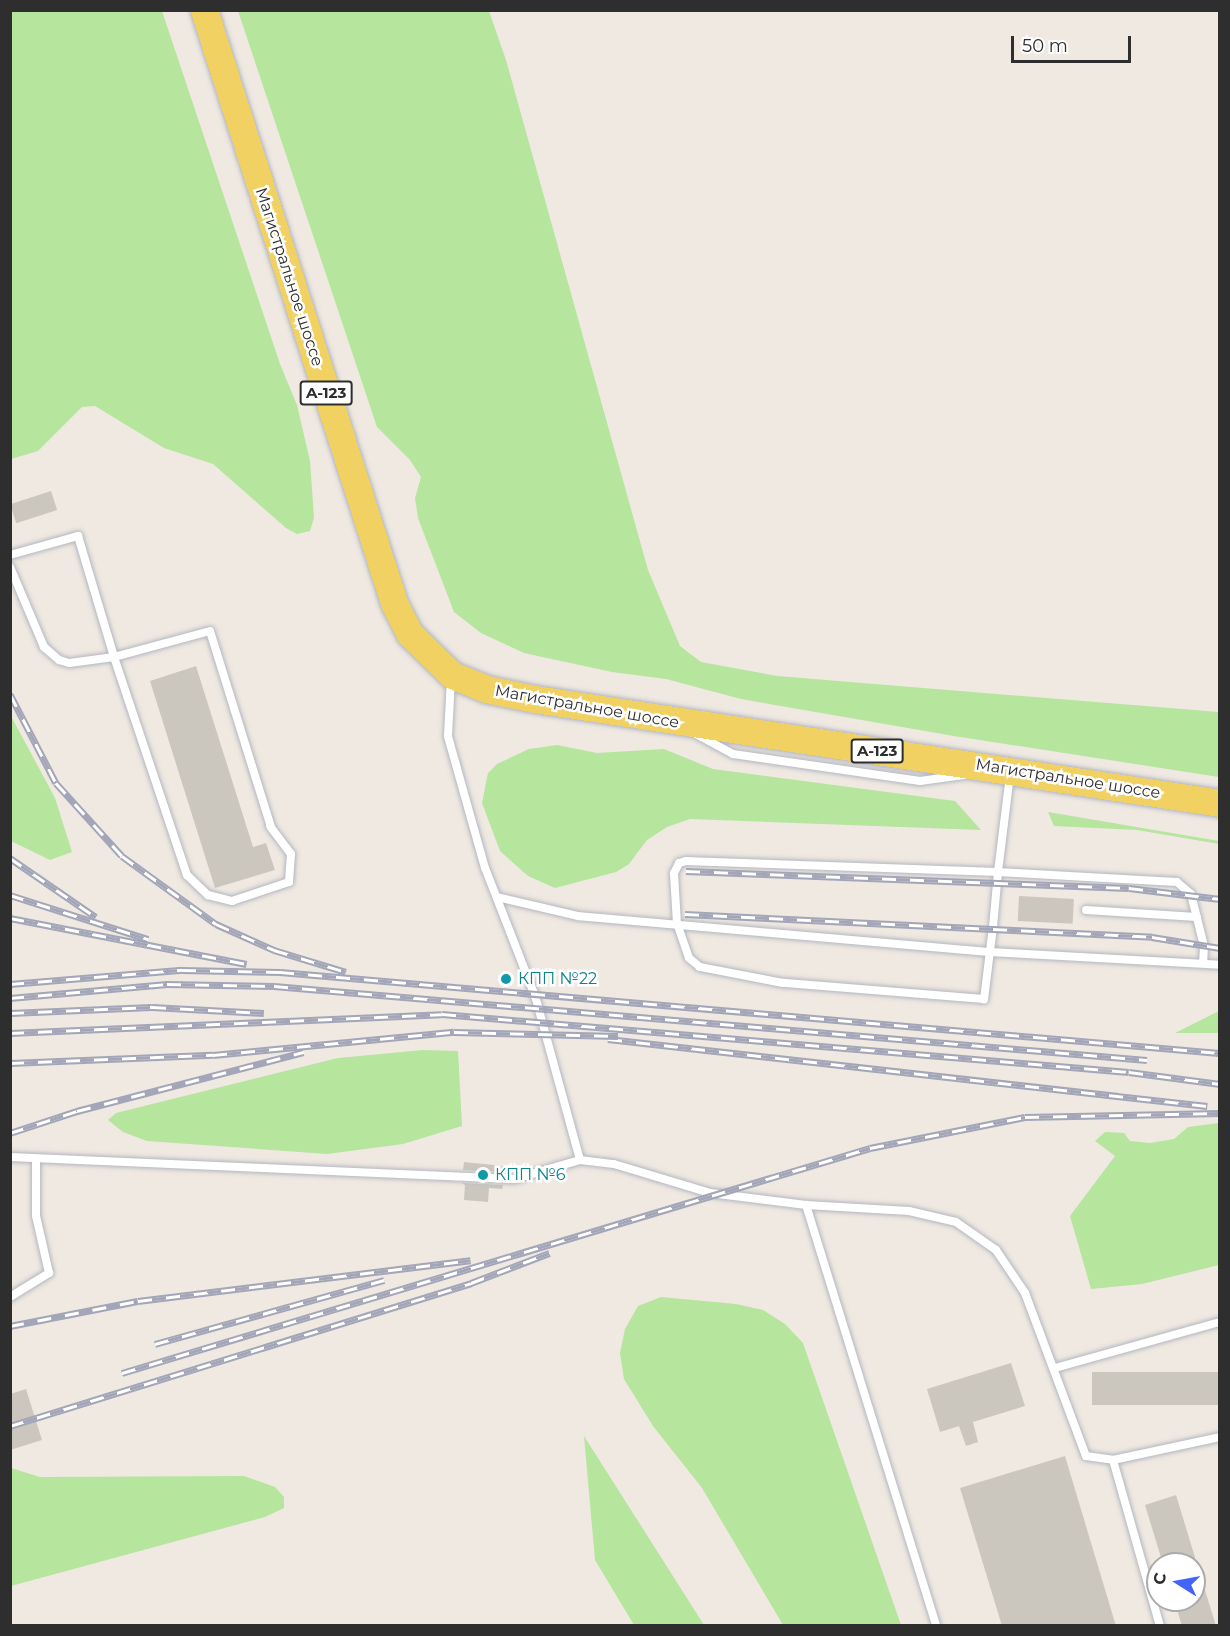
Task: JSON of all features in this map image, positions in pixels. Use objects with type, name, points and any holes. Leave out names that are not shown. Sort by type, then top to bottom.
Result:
[{"type":"main road","name":"Магистральное шоссе","points":[[204,10],[394,603],[409,633],[452,675],[496,691],[674,722],[1010,769],[1220,803]]},
{"type":"lane","points":[[10,555],[78,536],[114,657],[187,875],[208,895],[232,901],[289,882],[291,854],[271,827],[210,631],[114,657],[69,663],[51,655],[44,647],[10,567]]},
{"type":"lane","points":[[452,675],[448,736],[497,897],[535,996],[580,1160]]},
{"type":"lane","points":[[1010,769],[998,872],[990,952],[984,999],[805,985],[700,967],[689,958],[677,924],[674,873],[675,867],[686,861],[998,872],[1177,882],[1188,888],[1197,917],[1203,963]]},
{"type":"lane","points":[[497,897],[578,916],[990,952],[1220,964]]},
{"type":"lane","points":[[1086,909],[1197,917]]},
{"type":"lane","points":[[10,1157],[515,1179],[580,1160],[614,1164],[710,1193],[806,1205],[909,1211],[935,1215],[972,1230],[996,1250],[1016,1278],[1036,1315],[1082,1450],[1092,1458],[1113,1460],[1220,1437]]},
{"type":"lane","points":[[10,1297],[49,1273],[36,1216],[36,1159]]},
{"type":"lane","points":[[806,1205],[936,1626]]},
{"type":"lane","points":[[1055,1368],[1220,1322]]},
{"type":"lane","points":[[1113,1460],[1160,1626]]},
{"type":"green space","points":[[11,10],[162,11],[280,364],[297,405],[310,461],[314,518],[310,531],[297,534],[286,528],[213,464],[164,448],[95,406],[82,407],[38,451],[11,459]]},
{"type":"green space","points":[[238,11],[489,11],[506,60],[648,570],[680,646],[701,662],[777,676],[1219,712],[1219,777],[954,736],[741,699],[666,679],[612,672],[524,653],[481,633],[454,612],[418,518],[415,498],[421,477],[410,460],[377,427]]},
{"type":"green space","points":[[11,716],[55,798],[72,852],[50,860],[11,841]]},
{"type":"green space","points":[[557,745],[597,753],[664,749],[713,769],[955,801],[981,830],[690,819],[667,827],[647,840],[629,864],[616,872],[555,888],[528,876],[500,851],[482,803],[488,773],[497,764],[529,749]]},
{"type":"green space","points":[[1048,812],[1219,841],[1219,844],[1137,830],[1054,826]]},
{"type":"green space","points":[[1219,1011],[1219,1033],[1175,1033]]},
{"type":"green space","points":[[423,1050],[458,1051],[462,1126],[403,1144],[327,1154],[147,1141],[123,1132],[108,1120],[116,1113],[338,1058]]},
{"type":"green space","points":[[1219,1123],[1219,1265],[1142,1284],[1091,1289],[1070,1216],[1115,1156],[1095,1141],[1105,1132],[1124,1133],[1130,1141],[1150,1143],[1174,1139],[1188,1127]]},
{"type":"green space","points":[[661,1297],[736,1304],[763,1310],[785,1324],[803,1343],[901,1625],[783,1625],[702,1488],[653,1426],[624,1379],[620,1353],[625,1329],[638,1306]]},
{"type":"green space","points":[[584,1436],[704,1625],[634,1625],[595,1560]]},
{"type":"green space","points":[[11,1468],[40,1477],[244,1476],[275,1487],[284,1497],[284,1508],[265,1517],[11,1586]]},
{"type":"building","points":[[51,491],[57,510],[16,523],[10,504]]},
{"type":"building","points":[[196,666],[253,847],[266,843],[275,870],[215,888],[150,681]]},
{"type":"building","points":[[1019,896],[1074,899],[1073,924],[1018,921]]},
{"type":"building","points":[[464,1162],[504,1166],[504,1172],[463,1170]]},
{"type":"building","points":[[462,1183],[503,1185],[502,1189],[489,1188],[488,1202],[464,1200],[465,1185]]},
{"type":"building","points":[[1011,1363],[1025,1406],[973,1422],[978,1442],[966,1446],[959,1426],[940,1432],[927,1389]]},
{"type":"building","points":[[1092,1372],[1220,1372],[1220,1405],[1092,1405]]},
{"type":"building","points":[[26,1389],[42,1440],[10,1450],[10,1394]]},
{"type":"building","points":[[1065,1456],[1116,1626],[1002,1626],[960,1488]]},
{"type":"building","points":[[1176,1495],[1193,1552],[1159,1552],[1145,1505]]},
{"type":"building","points":[[1206,1593],[1216,1626],[1182,1626],[1178,1612],[1206,1612]]},
{"type":"railway","points":[[10,694],[56,783],[122,856],[216,924],[274,950],[346,972]]},
{"type":"railway","points":[[10,858],[96,917]]},
{"type":"railway","points":[[686,871],[1129,888],[1220,899]]},
{"type":"railway","points":[[10,895],[148,939]]},
{"type":"railway","points":[[685,914],[1152,937],[1220,948]]},
{"type":"railway","points":[[10,918],[247,964]]},
{"type":"railway","points":[[10,984],[182,970],[280,972],[1220,1053]]},
{"type":"railway","points":[[10,998],[167,984],[274,986],[1147,1060]]},
{"type":"railway","points":[[10,1013],[152,1007],[264,1013]]},
{"type":"railway","points":[[10,1033],[442,1014],[1129,1072],[1220,1084]]},
{"type":"railway","points":[[10,1063],[213,1055],[454,1032],[618,1036]]},
{"type":"railway","points":[[608,1039],[1207,1106]]},
{"type":"railway","points":[[10,1133],[77,1111],[303,1052]]},
{"type":"railway","points":[[122,1373],[870,1148],[1025,1117],[1220,1113]]},
{"type":"railway","points":[[10,1426],[471,1283],[549,1253]]},
{"type":"railway","points":[[10,1326],[138,1301],[470,1260]]},
{"type":"railway","points":[[155,1344],[384,1280]]},
{"type":"place","name":"КПП №22","points":[[506,979]]},
{"type":"place","name":"КПП №6","points":[[483,1175]]}]
